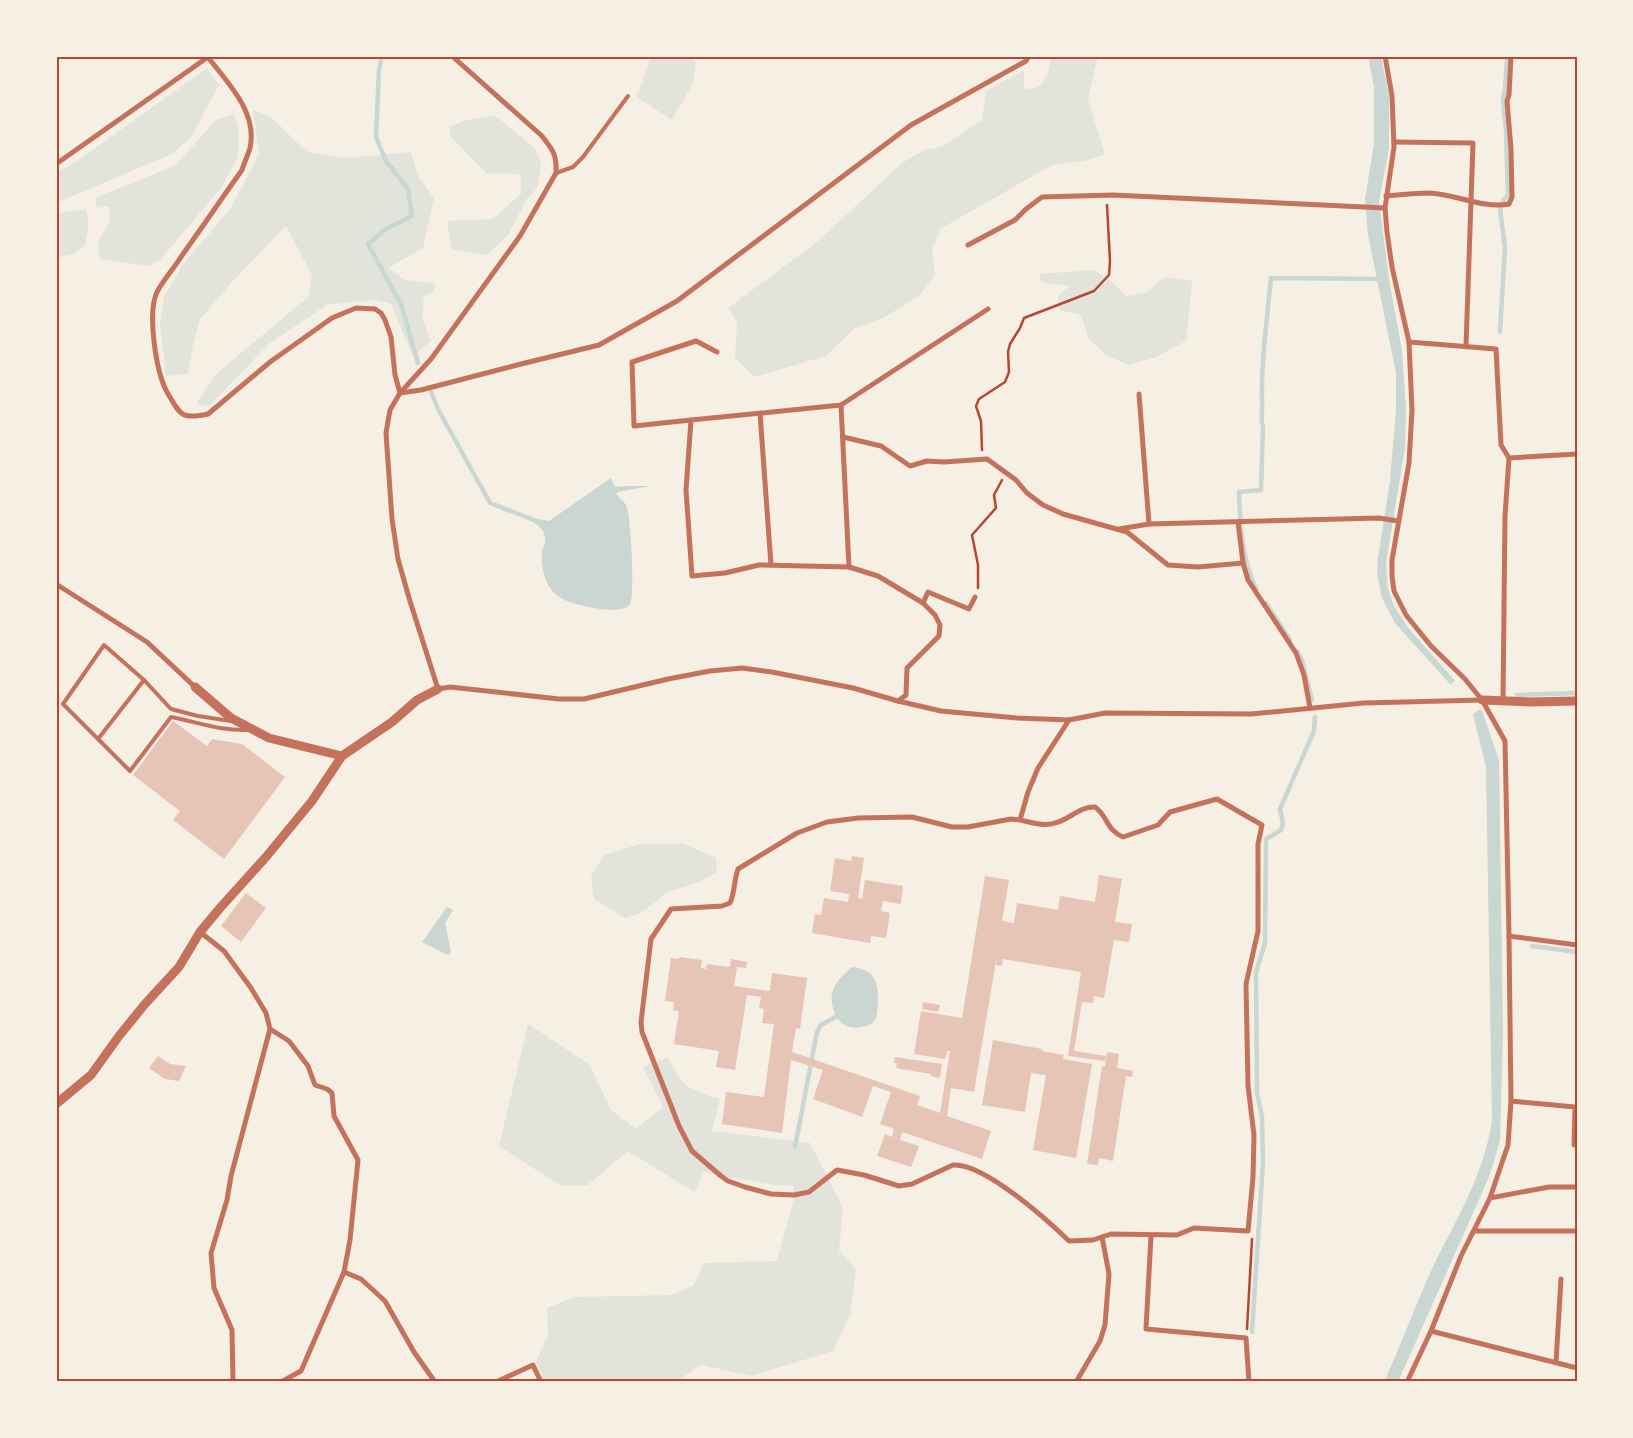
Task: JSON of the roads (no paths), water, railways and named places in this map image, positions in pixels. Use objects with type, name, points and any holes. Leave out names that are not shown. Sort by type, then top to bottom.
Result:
[{"type":"street","points":[[438,689],[398,559],[392,519],[386,433],[390,410],[400,393],[431,358],[515,244],[556,173],[557,163],[554,151],[542,136],[452,56]]},
{"type":"street","points":[[400,393],[421,390],[599,345],[607,341],[677,302],[911,126],[1018,65],[1029,56]]},
{"type":"street","points":[[1385,56],[1392,96],[1394,142],[1383,208],[1392,267],[1409,342],[1412,410],[1411,439],[1403,503],[1396,520],[1392,560],[1394,591],[1406,615],[1431,646],[1465,679],[1504,741],[1509,936],[1511,1101],[1508,1145],[1490,1198],[1462,1256],[1431,1331],[1407,1382]]},
{"type":"street","points":[[1386,196],[1429,193],[1501,205],[1509,204],[1512,197],[1507,101],[1509,96],[1511,56]]},
{"type":"street","points":[[56,164],[208,57],[246,110],[251,124],[250,148],[242,170],[156,293],[152,321],[153,338],[163,386],[178,412],[187,416],[197,417],[208,414],[270,362],[332,318],[356,308],[375,309],[381,313],[385,320],[391,337],[395,375],[400,393]]},
{"type":"street","points":[[1394,142],[1473,143],[1466,346]]},
{"type":"street","points":[[968,245],[1015,220],[1042,197],[1106,196],[1383,208]]},
{"type":"street","points":[[717,352],[696,341],[632,362],[634,426],[841,405],[988,309]]},
{"type":"street","points":[[1409,342],[1496,349],[1501,445],[1509,458],[1505,516],[1503,701]]},
{"type":"street","points":[[1139,394],[1149,524]]},
{"type":"street","points":[[841,405],[849,567]]},
{"type":"street","points":[[760,413],[771,565]]},
{"type":"street","points":[[691,420],[686,490],[692,576],[725,573],[759,565],[849,567],[878,576],[922,603],[935,615],[940,625],[938,636],[907,668],[906,695],[898,702]]},
{"type":"street","points":[[843,437],[881,446],[910,466],[927,461],[944,462],[987,459],[1016,480],[1027,493],[1043,505],[1063,514],[1127,532],[1168,565],[1198,567],[1243,563]]},
{"type":"street","points":[[1509,458],[1577,454]]},
{"type":"street","points":[[1116,529],[1149,524],[1396,520]]},
{"type":"street","points":[[1240,522],[1243,563],[1248,580],[1296,653],[1304,676],[1310,708]]},
{"type":"street","points":[[56,584],[147,642],[237,722],[269,738],[342,756]]},
{"type":"street","points":[[922,603],[928,592],[969,609],[975,597]]},
{"type":"street","points":[[56,1104],[91,1075],[145,1004],[178,968],[200,932],[312,801],[342,756],[392,722],[418,700],[438,689],[450,687],[559,700],[584,699],[693,674],[742,668],[853,688],[898,702],[941,711],[1017,718],[1069,720],[1105,713],[1251,714],[1364,702],[1461,700],[1577,701]]},
{"type":"street","points":[[1020,820],[1028,792],[1038,768],[1069,720]]},
{"type":"street","points":[[1217,799],[1262,825],[1258,844],[1258,931],[1246,984],[1248,1086],[1254,1135],[1253,1177],[1248,1231],[1194,1228],[1177,1235],[1111,1234],[1093,1240],[1069,1241],[1042,1215],[988,1177],[960,1165],[952,1165],[912,1184],[899,1186],[864,1175],[837,1170],[813,1189],[794,1195],[771,1194],[745,1188],[728,1181],[692,1151],[679,1126],[642,1032],[641,1022],[651,939],[670,909],[722,906],[730,903],[738,869],[797,833],[827,822],[858,818],[912,817],[952,827],[968,827],[1011,819],[1020,820],[1055,824],[1083,809],[1095,807],[1099,809],[1114,833],[1123,837],[1158,825],[1170,812],[1217,799]]},
{"type":"street","points":[[200,932],[224,951],[251,988],[266,1013],[270,1029],[230,1176],[227,1200],[211,1252],[214,1288],[232,1330],[233,1382]]},
{"type":"street","points":[[1509,936],[1577,945]]},
{"type":"street","points":[[270,1029],[289,1041],[308,1066],[315,1085],[332,1093],[334,1116],[358,1160],[350,1240],[344,1272],[301,1371],[281,1382]]},
{"type":"street","points":[[1511,1101],[1575,1107],[1574,1145],[1577,1145]]},
{"type":"street","points":[[1490,1198],[1549,1187],[1577,1187]]},
{"type":"street","points":[[1474,1231],[1577,1230]]},
{"type":"street","points":[[1151,1236],[1146,1329],[1246,1338],[1249,1382]]},
{"type":"street","points":[[1076,1382],[1100,1341],[1105,1325],[1109,1274],[1102,1237]]},
{"type":"street","points":[[344,1272],[361,1280],[384,1301],[414,1352],[435,1382]]},
{"type":"street","points":[[1556,1362],[1561,1279]]},
{"type":"street","points":[[1431,1331],[1577,1368]]},
{"type":"street","points":[[496,1382],[533,1364],[541,1382]]},
{"type":"street","points":[[956,1382],[977,1382]]},
{"type":"lane","points":[[556,173],[573,167],[583,157],[628,96]]},
{"type":"lane","points":[[237,722],[198,716],[171,708],[144,680],[104,645],[63,704],[130,772],[171,717],[218,729],[253,729]]},
{"type":"lane","points":[[98,739],[144,680]]},
{"type":"waterway","points":[[382,56],[379,70],[376,137],[386,161],[408,189],[412,216],[386,229],[368,244],[401,304],[418,363]]},
{"type":"waterway","points":[[1500,332],[1505,247],[1500,209],[1504,199],[1508,196],[1503,100],[1507,56]]},
{"type":"waterway","points":[[1256,589],[1245,554],[1241,529],[1239,492],[1261,490],[1262,371],[1271,278],[1383,279]]},
{"type":"waterway","points":[[431,392],[439,411],[490,503],[534,520]]},
{"type":"waterway","points":[[1266,603],[1290,640]]},
{"type":"waterway","points":[[1297,651],[1302,660],[1312,700]]},
{"type":"waterway","points":[[1517,695],[1577,693]]},
{"type":"waterway","points":[[1252,1332],[1263,1162],[1262,1116],[1257,1093],[1256,972],[1265,943],[1266,839],[1281,830],[1283,823],[1280,809],[1314,731],[1315,717]]},
{"type":"waterway","points":[[1532,946],[1577,952]]},
{"type":"waterway","points":[[795,1147],[817,1032],[821,1025],[841,1014]]}]
